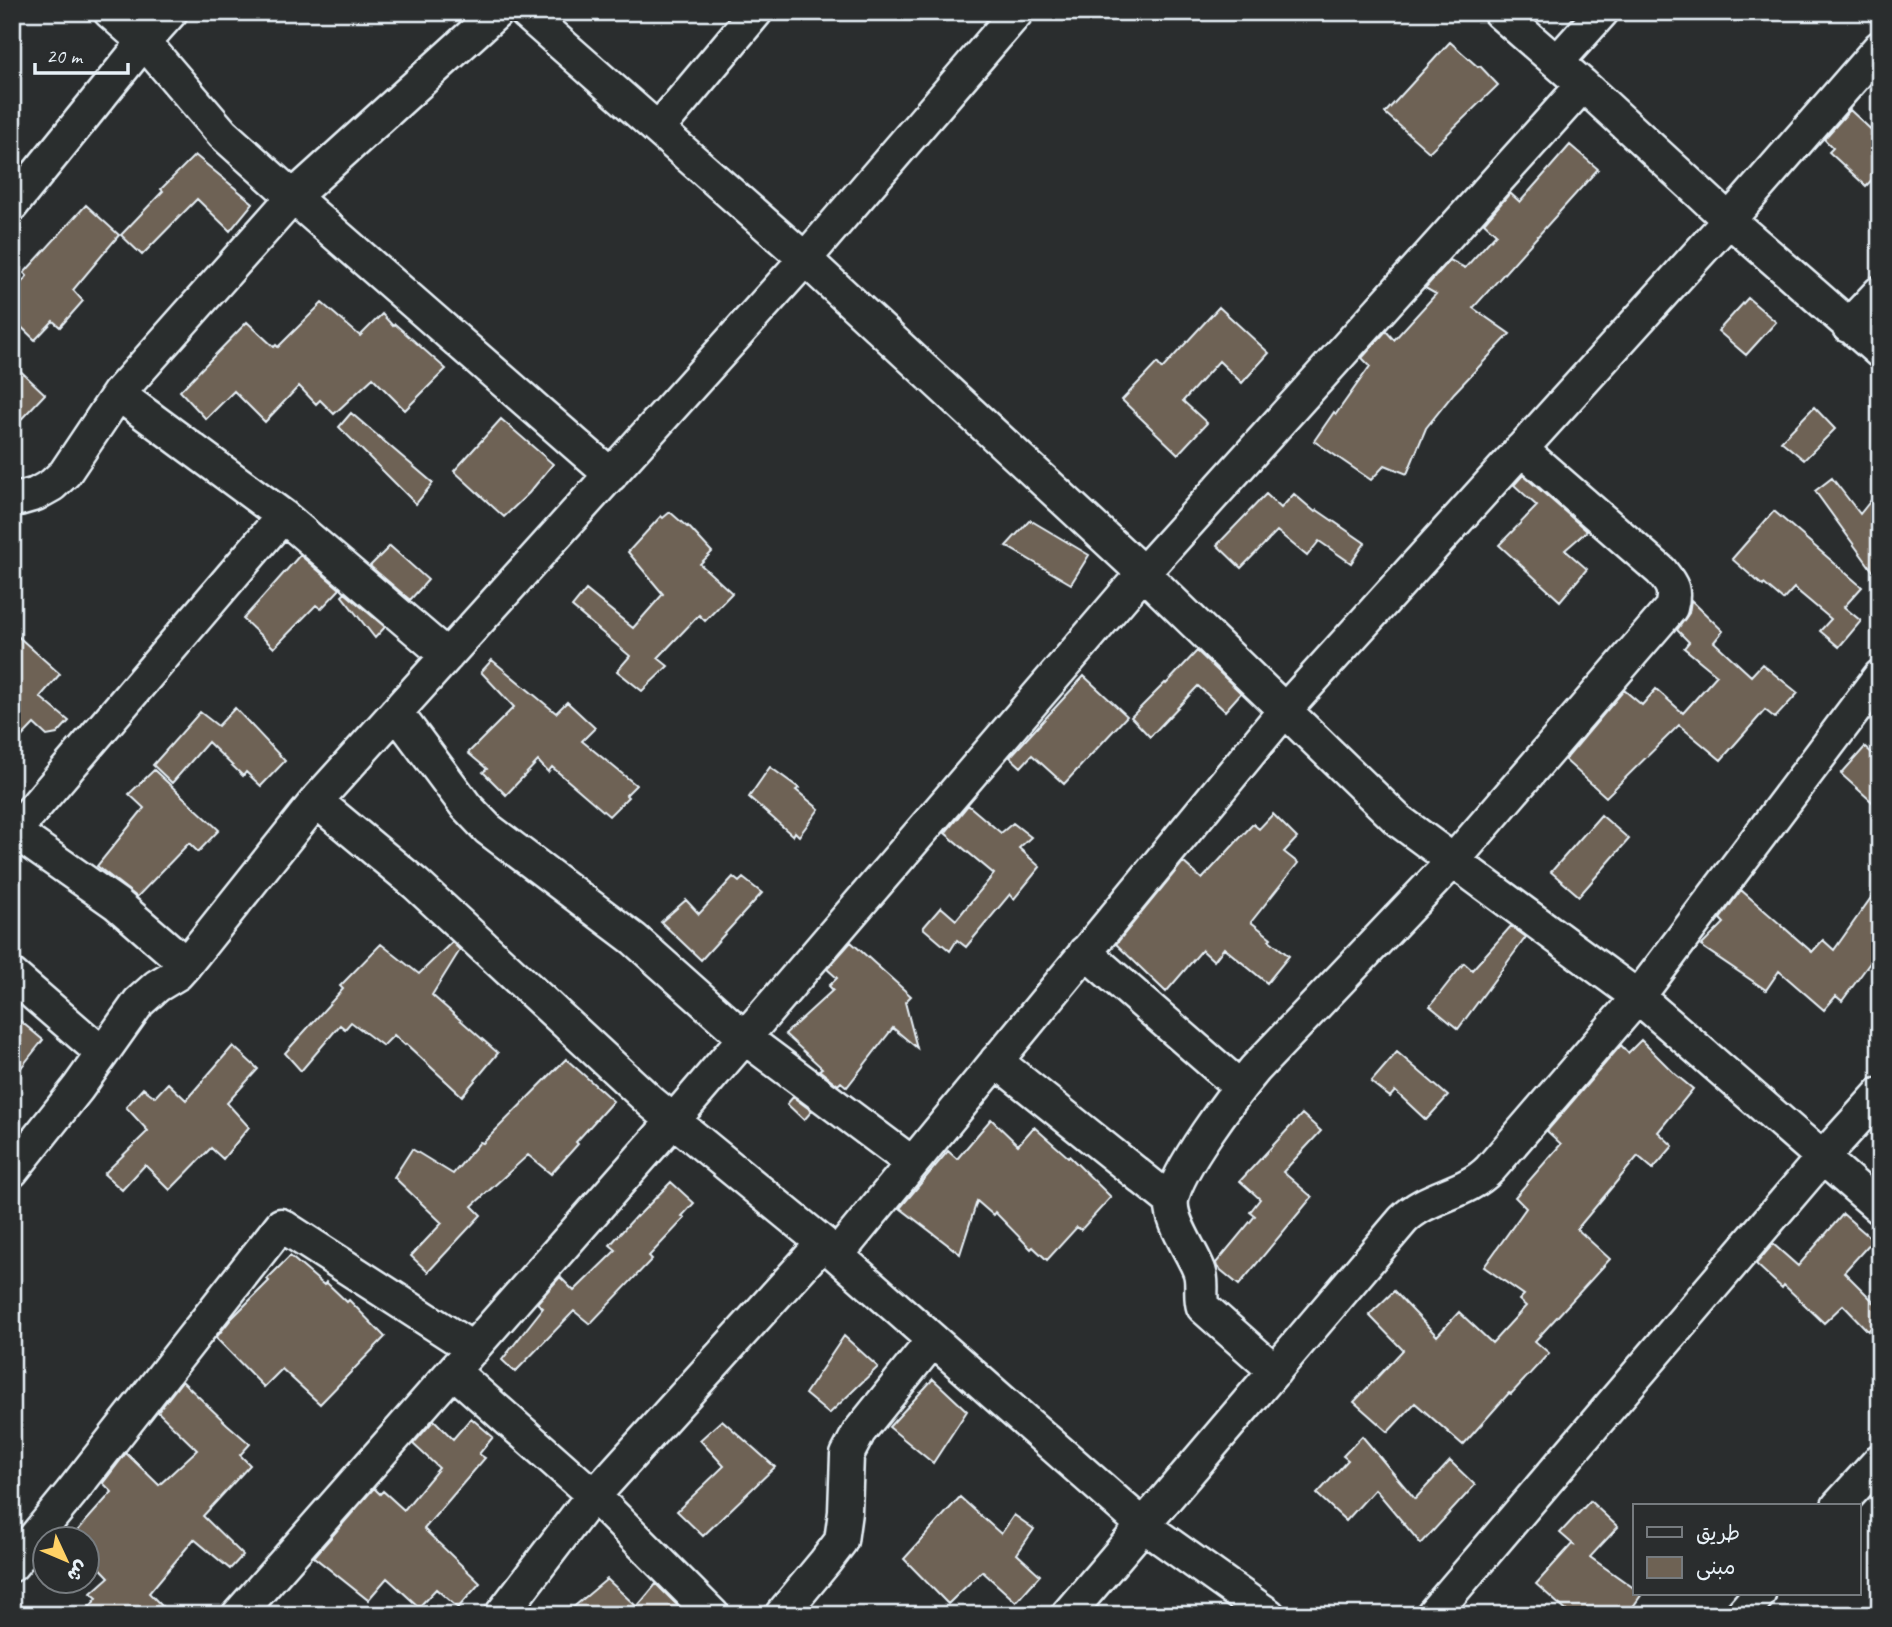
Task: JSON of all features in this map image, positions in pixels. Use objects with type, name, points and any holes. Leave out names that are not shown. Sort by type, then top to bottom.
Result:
[{"type":"street","points":[[110,12],[144,42],[223,134],[611,475]]},
{"type":"street","points":[[12,205],[144,42],[172,12]]},
{"type":"street","points":[[12,499],[36,494],[65,473],[118,394],[293,197],[497,12]]},
{"type":"street","points":[[525,12],[805,259],[1143,573],[1398,820],[1638,997],[1880,1208]]},
{"type":"street","points":[[12,1171],[78,1088],[139,1002],[157,986],[177,974],[186,964],[316,801],[805,259],[1017,12]]},
{"type":"street","points":[[1499,12],[1880,352]]},
{"type":"street","points":[[1557,62],[1602,12]]},
{"type":"street","points":[[658,129],[744,16]]},
{"type":"street","points":[[500,1615],[594,1496],[912,1163],[1284,711],[1729,220],[1880,47]]},
{"type":"street","points":[[238,1615],[673,1121],[1143,573],[1583,85]]},
{"type":"street","points":[[1848,326],[1880,292]]},
{"type":"street","points":[[118,394],[283,516],[447,656]]},
{"type":"street","points":[[1275,1371],[1203,1307],[1200,1271],[1174,1217],[1171,1201],[1187,1163],[1240,1087],[1453,860],[1671,608],[1674,595],[1671,584],[1661,571],[1521,449]]},
{"type":"street","points":[[186,964],[117,904],[13,832],[283,516]]},
{"type":"street","points":[[1067,1615],[1411,1211],[1482,1177],[1638,997],[1880,676]]},
{"type":"street","points":[[396,712],[476,817],[634,939],[745,1038],[912,1163]]},
{"type":"street","points":[[316,801],[416,884],[673,1121],[830,1249],[1144,1526],[1269,1615]]},
{"type":"street","points":[[1086,952],[1240,1087]]},
{"type":"street","points":[[12,975],[102,1053]]},
{"type":"street","points":[[996,1061],[1171,1201]]},
{"type":"street","points":[[1432,1615],[1822,1158],[1880,1094]]},
{"type":"street","points":[[12,1564],[281,1225],[463,1360],[713,1615]]},
{"type":"street","points":[[782,1615],[841,1541],[847,1455],[859,1432],[933,1340]]},
{"type":"street","points":[[1840,1504],[1880,1460]]},
{"type":"street","points":[[1741,1615],[1757,1596]]},
{"type":"building","points":[[1450,42],[1480,66],[1498,85],[1429,152],[1385,113]]},
{"type":"building","points":[[1850,110],[1880,138],[1880,171],[1866,186],[1829,152],[1833,148],[1824,139]]},
{"type":"building","points":[[1570,145],[1598,169],[1473,308],[1510,334],[1454,393],[1426,428],[1407,474],[1385,465],[1371,480],[1314,441],[1370,366],[1362,358],[1386,331],[1394,340],[1436,294],[1425,288],[1450,260],[1465,268],[1496,234],[1484,223],[1510,193],[1520,202]]},
{"type":"building","points":[[195,155],[253,203],[230,231],[197,199],[142,255],[121,235]]},
{"type":"building","points":[[86,205],[119,235],[73,290],[83,301],[60,327],[53,321],[35,340],[12,318],[12,294],[27,276],[24,273]]},
{"type":"building","points":[[1748,298],[1776,322],[1746,355],[1718,331]]},
{"type":"building","points":[[322,303],[360,336],[382,314],[446,369],[405,410],[373,378],[334,414],[320,400],[316,404],[299,386],[265,422],[234,391],[206,419],[180,391],[247,322],[274,347],[278,347]]},
{"type":"building","points":[[1219,307],[1269,353],[1242,383],[1219,361],[1183,401],[1207,423],[1178,454],[1122,400],[1157,363],[1162,369]]},
{"type":"building","points":[[12,363],[45,394],[12,429]]},
{"type":"building","points":[[1814,407],[1835,429],[1804,460],[1781,441]]},
{"type":"building","points":[[351,413],[433,483],[416,504],[339,427]]},
{"type":"building","points":[[501,419],[553,464],[504,517],[454,471]]},
{"type":"building","points":[[1523,475],[1587,531],[1565,550],[1587,569],[1560,601],[1499,545],[1537,506],[1514,485]]},
{"type":"building","points":[[1832,478],[1860,514],[1880,489],[1880,581],[1815,491]]},
{"type":"building","points":[[1266,494],[1281,508],[1294,494],[1315,512],[1317,510],[1365,543],[1351,563],[1319,541],[1307,556],[1277,531],[1241,568],[1217,545]]},
{"type":"building","points":[[1774,511],[1862,587],[1844,607],[1861,621],[1839,647],[1820,631],[1831,619],[1794,588],[1783,600],[1732,559]]},
{"type":"building","points":[[670,512],[688,526],[712,552],[700,564],[732,593],[705,621],[699,615],[658,658],[668,666],[642,691],[617,671],[630,656],[572,607],[586,590],[633,628],[663,594],[628,552],[661,516],[663,518]]},
{"type":"building","points":[[1030,520],[1089,555],[1071,584],[1006,546]]},
{"type":"building","points":[[390,546],[428,580],[410,600],[370,566]]},
{"type":"building","points":[[300,555],[340,589],[321,609],[316,605],[274,648],[243,619]]},
{"type":"building","points":[[345,593],[385,627],[375,638],[342,596]]},
{"type":"building","points":[[1691,600],[1723,631],[1714,642],[1751,676],[1762,664],[1798,693],[1775,718],[1765,710],[1721,760],[1679,725],[1606,797],[1565,760],[1624,690],[1642,705],[1656,689],[1683,713],[1717,675],[1684,648],[1689,642],[1677,630],[1689,613]]},
{"type":"building","points":[[12,631],[60,674],[40,697],[69,721],[57,734],[47,736],[34,724],[12,747]]},
{"type":"building","points":[[1197,651],[1241,693],[1225,711],[1198,686],[1150,737],[1131,717]]},
{"type":"building","points":[[492,660],[556,713],[567,702],[595,728],[582,741],[636,785],[609,816],[552,767],[548,772],[538,761],[506,795],[483,772],[487,769],[468,753],[514,707],[481,672]]},
{"type":"building","points":[[1084,676],[1127,716],[1064,784],[1032,755],[1021,767],[1010,757]]},
{"type":"building","points":[[235,708],[285,761],[261,786],[246,772],[243,776],[208,742],[172,783],[153,765],[200,712],[218,726]]},
{"type":"building","points":[[1865,747],[1880,760],[1880,809],[1841,774]]},
{"type":"building","points":[[770,767],[799,788],[796,790],[819,809],[799,836],[795,832],[793,836],[749,797]]},
{"type":"building","points":[[154,770],[219,830],[198,852],[189,843],[137,897],[97,866],[144,808],[129,794]]},
{"type":"building","points":[[968,805],[1001,833],[1013,823],[1031,837],[1019,848],[1040,867],[1014,899],[1010,894],[966,947],[957,940],[950,951],[923,928],[941,907],[956,920],[994,874],[945,833]]},
{"type":"building","points":[[1273,814],[1297,838],[1284,852],[1298,863],[1251,922],[1289,956],[1267,983],[1224,948],[1214,961],[1202,950],[1166,992],[1116,944],[1183,862],[1202,879],[1253,824],[1259,829]]},
{"type":"building","points":[[1601,815],[1629,839],[1579,896],[1551,872]]},
{"type":"building","points":[[733,877],[739,882],[743,878],[762,893],[701,960],[661,922],[686,900],[699,914]]},
{"type":"building","points":[[1880,885],[1880,949],[1842,1001],[1836,996],[1824,1010],[1779,971],[1766,990],[1701,946],[1724,923],[1720,919],[1741,890],[1812,952],[1823,940],[1834,950]]},
{"type":"building","points":[[1511,926],[1526,937],[1458,1029],[1430,1006],[1464,963],[1472,970]]},
{"type":"building","points":[[452,942],[460,950],[432,995],[498,1053],[462,1096],[394,1035],[383,1046],[351,1022],[345,1029],[340,1025],[301,1071],[285,1053],[343,989],[340,986],[381,944],[419,974]]},
{"type":"building","points":[[851,942],[911,996],[905,1002],[917,1048],[893,1028],[847,1087],[841,1082],[838,1085],[819,1070],[822,1068],[785,1034],[833,990],[829,986],[837,978],[827,969]]},
{"type":"building","points":[[12,1014],[43,1040],[12,1079]]},
{"type":"building","points":[[1641,1040],[1693,1089],[1658,1132],[1673,1146],[1653,1169],[1638,1156],[1577,1229],[1610,1259],[1535,1341],[1549,1353],[1463,1445],[1415,1403],[1388,1432],[1354,1402],[1403,1350],[1369,1315],[1394,1291],[1437,1336],[1459,1312],[1492,1343],[1526,1306],[1519,1300],[1524,1295],[1484,1267],[1526,1208],[1515,1197],[1561,1144],[1547,1131],[1621,1045],[1628,1053]]},
{"type":"building","points":[[233,1046],[258,1069],[227,1103],[249,1127],[223,1159],[211,1148],[170,1190],[145,1165],[122,1190],[104,1174],[148,1131],[126,1107],[143,1088],[155,1097],[168,1083],[186,1100]]},
{"type":"building","points":[[1397,1052],[1448,1096],[1426,1120],[1395,1091],[1390,1097],[1371,1082]]},
{"type":"building","points":[[566,1059],[613,1101],[551,1174],[528,1155],[472,1206],[481,1215],[428,1272],[411,1256],[442,1223],[394,1177],[412,1149],[453,1174],[480,1142],[483,1143]]},
{"type":"building","points":[[793,1097],[812,1111],[804,1120],[787,1104]]},
{"type":"building","points":[[1302,1114],[1321,1131],[1283,1172],[1312,1197],[1239,1285],[1217,1267],[1216,1263],[1255,1216],[1250,1212],[1260,1199],[1240,1181]]},
{"type":"building","points":[[991,1119],[1018,1145],[1034,1127],[1111,1197],[1081,1230],[1077,1227],[1047,1260],[1033,1247],[1031,1249],[995,1212],[993,1215],[977,1201],[960,1254],[900,1208],[948,1151],[957,1159]]},
{"type":"building","points":[[671,1182],[694,1203],[682,1216],[685,1218],[649,1256],[652,1259],[590,1324],[574,1311],[515,1372],[502,1360],[543,1308],[537,1303],[560,1277],[574,1291],[616,1250],[610,1245]]},
{"type":"building","points":[[1843,1214],[1873,1240],[1844,1272],[1880,1308],[1880,1319],[1868,1331],[1843,1305],[1824,1323],[1784,1285],[1782,1288],[1756,1264],[1773,1244],[1798,1266]]},
{"type":"building","points":[[290,1256],[324,1285],[326,1282],[347,1302],[349,1300],[385,1337],[320,1404],[282,1369],[264,1387],[216,1338]]},
{"type":"building","points":[[844,1336],[878,1367],[829,1414],[805,1394]]},
{"type":"building","points":[[933,1379],[967,1411],[933,1463],[889,1427]]},
{"type":"building","points":[[182,1381],[250,1444],[240,1455],[250,1465],[203,1516],[243,1555],[230,1569],[194,1539],[149,1593],[171,1615],[83,1615],[97,1598],[95,1596],[102,1596],[102,1583],[109,1577],[102,1570],[102,1526],[82,1526],[112,1492],[103,1483],[126,1453],[159,1485],[197,1450],[158,1412]]},
{"type":"building","points":[[471,1418],[493,1437],[479,1454],[485,1458],[424,1529],[480,1583],[458,1608],[436,1589],[419,1607],[387,1578],[368,1600],[314,1557],[374,1488],[380,1494],[383,1491],[404,1510],[439,1468],[413,1444],[434,1420],[453,1439]]},
{"type":"building","points":[[722,1420],[775,1467],[703,1536],[677,1511],[724,1466],[700,1440]]},
{"type":"building","points":[[1362,1436],[1415,1499],[1450,1461],[1475,1485],[1421,1544],[1375,1489],[1346,1521],[1317,1494],[1348,1460],[1343,1456]]},
{"type":"building","points":[[960,1497],[1001,1534],[1014,1515],[1034,1529],[1017,1554],[1040,1575],[1016,1602],[982,1571],[948,1604],[904,1559]]},
{"type":"building","points":[[1590,1501],[1618,1527],[1590,1557],[1633,1588],[1633,1596],[1641,1596],[1627,1615],[1571,1615],[1536,1584],[1572,1544],[1575,1546],[1560,1533]]},
{"type":"building","points":[[607,1579],[637,1607],[656,1584],[687,1615],[564,1615]]}]
